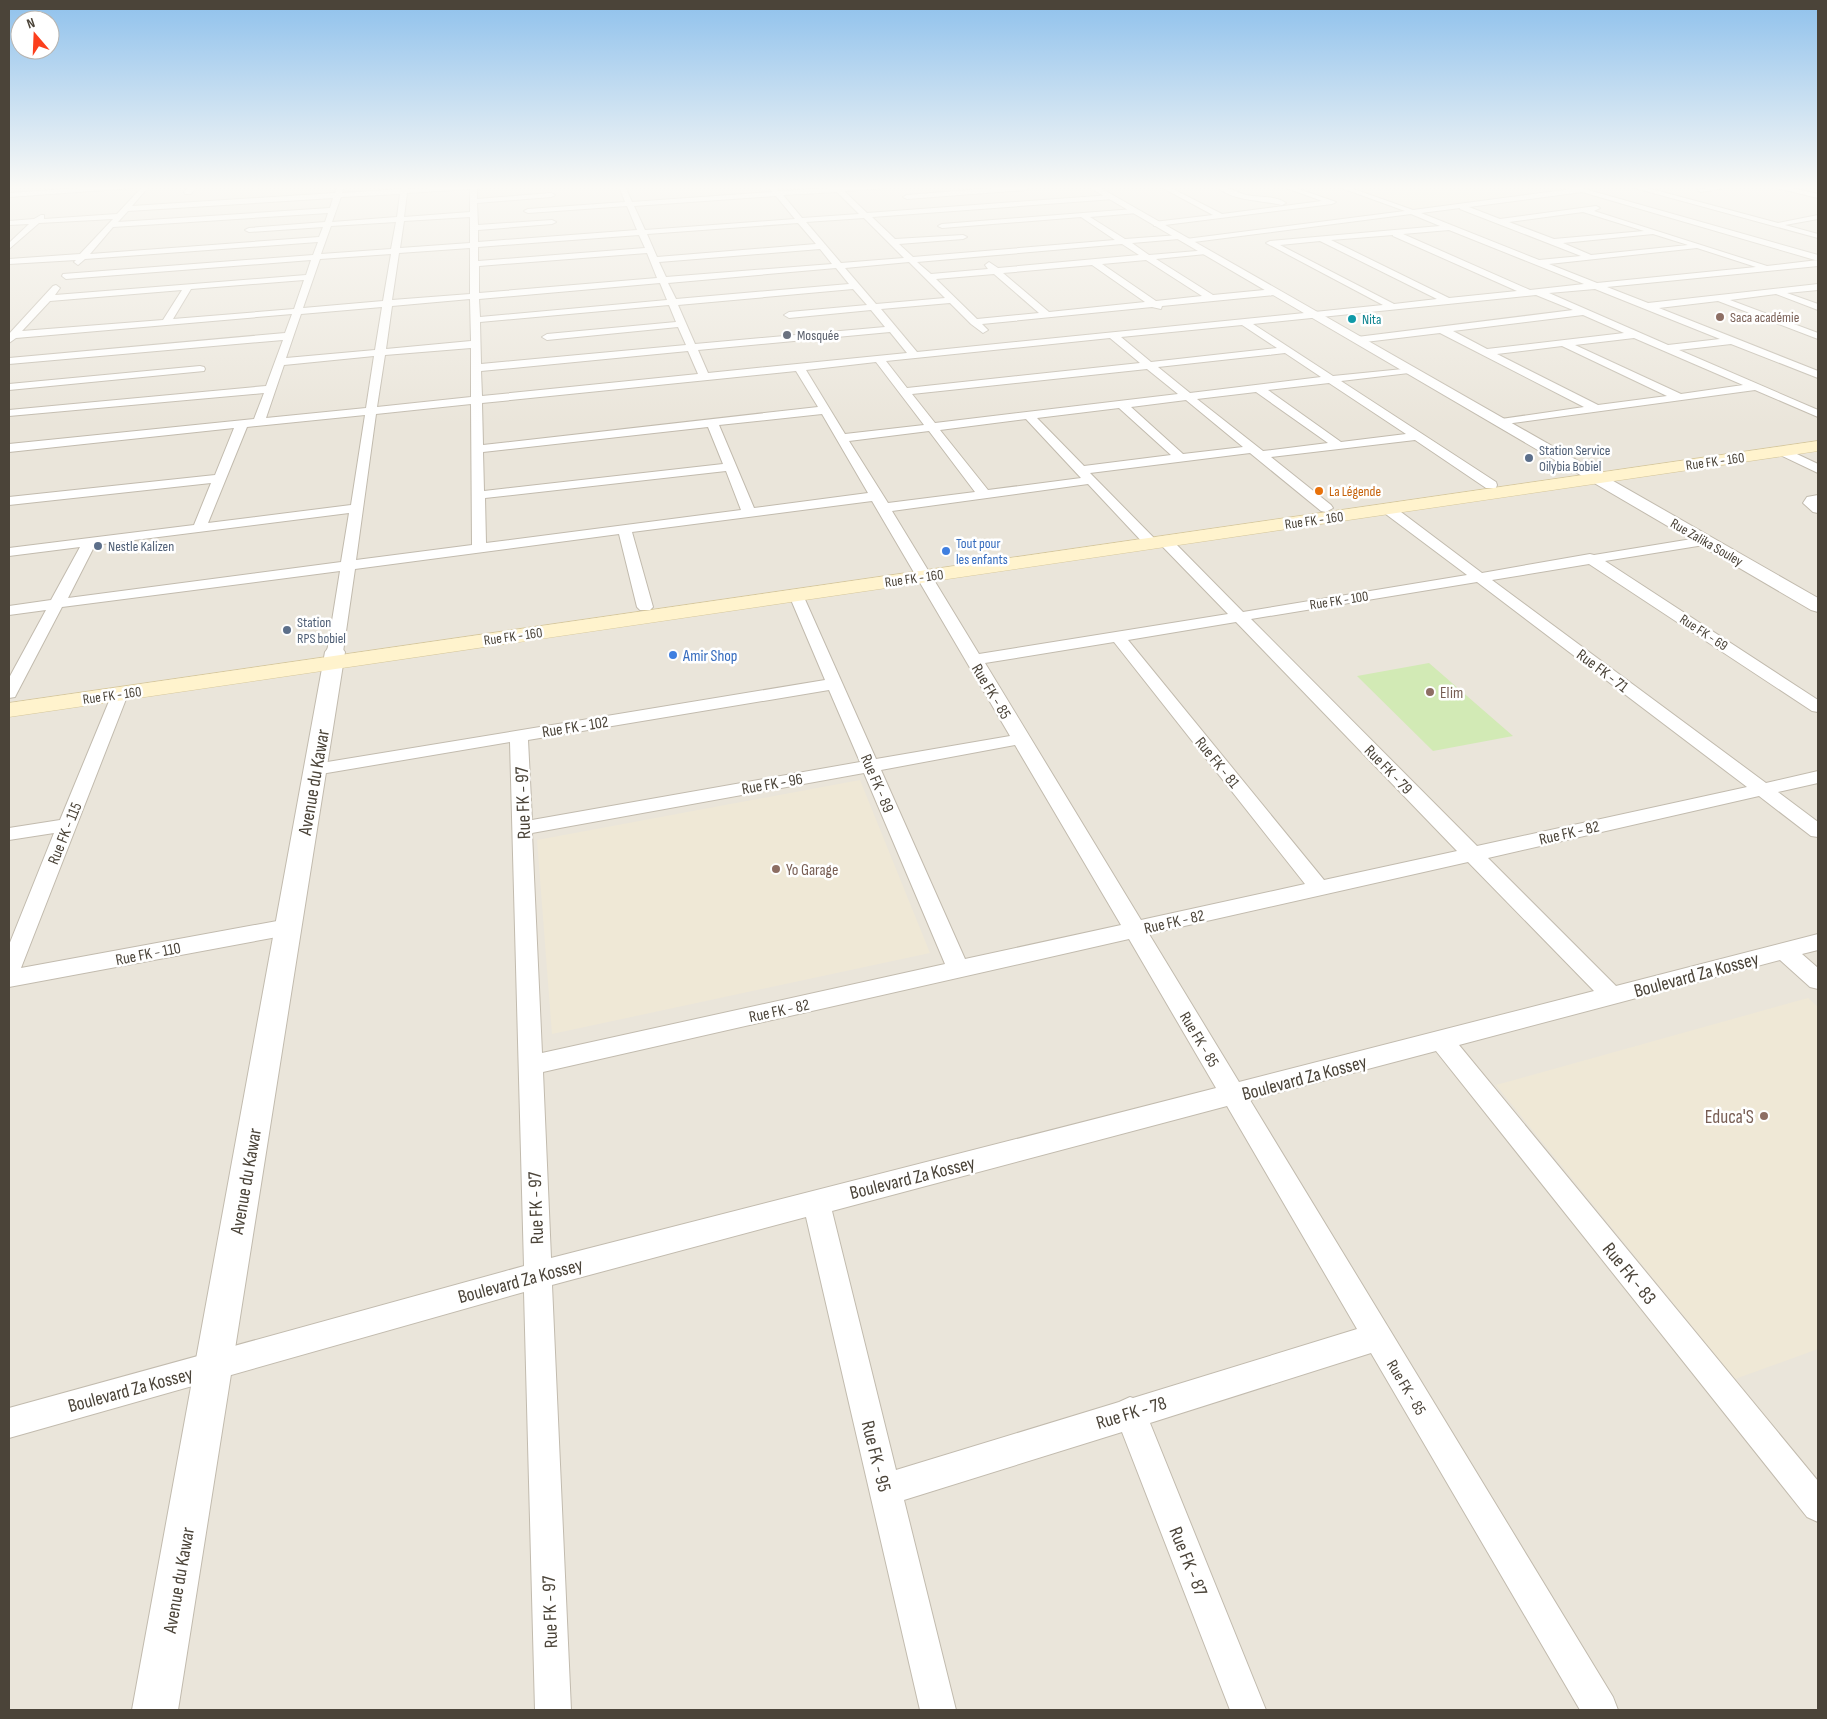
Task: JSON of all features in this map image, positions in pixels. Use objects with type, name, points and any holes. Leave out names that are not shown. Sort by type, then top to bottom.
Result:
[{"type":"main road","name":"Rue FK - 160","points":[[9,710],[120,694],[334,657],[645,607],[922,572],[1388,509],[1818,437]]},
{"type":"main road","name":"Rue FK - 160","points":[[1154,540],[1326,508],[1491,485],[1590,475],[1818,446]]},
{"type":"main road","name":"Rue FK - 160","points":[[9,698],[334,657],[796,595],[922,572]]},
{"type":"street","points":[[11,338],[74,266]]},
{"type":"street","points":[[66,276],[195,266]]},
{"type":"street","points":[[258,422],[289,336],[297,311],[301,288],[309,277],[313,266]]},
{"type":"street","points":[[334,657],[393,266]]},
{"type":"street","points":[[474,266],[480,548]]},
{"type":"street","points":[[657,266],[705,378]]},
{"type":"street","points":[[11,338],[166,322],[475,296],[540,287],[663,280],[836,266]]},
{"type":"street","points":[[839,266],[915,356]]},
{"type":"street","points":[[917,266],[1001,347]]},
{"type":"street","points":[[991,266],[1047,314]]},
{"type":"street","points":[[928,277],[1042,266]]},
{"type":"street","points":[[1100,266],[1187,328]]},
{"type":"street","points":[[1163,266],[1211,298]]},
{"type":"street","name":"Rue Zalika Souley","points":[[1230,266],[1818,606]]},
{"type":"street","points":[[1316,266],[1394,307]]},
{"type":"street","points":[[1378,266],[1448,301]]},
{"type":"street","points":[[1472,266],[1818,414]]},
{"type":"street","points":[[1548,266],[1818,375]]},
{"type":"street","points":[[1765,266],[1770,268]]},
{"type":"street","points":[[9,463],[14,447],[1315,316],[1787,266]]},
{"type":"street","points":[[1096,272],[1107,271]]},
{"type":"street","points":[[1720,273],[1739,279]]},
{"type":"street","points":[[47,298],[309,277]]},
{"type":"street","points":[[476,368],[549,349],[608,343],[692,347],[789,315],[856,286]]},
{"type":"street","points":[[1757,286],[1818,307]]},
{"type":"street","points":[[166,322],[186,297],[188,287]]},
{"type":"street","points":[[1647,306],[1818,288]]},
{"type":"street","points":[[974,322],[1274,292]]},
{"type":"street","points":[[1718,298],[1818,336]]},
{"type":"street","points":[[789,315],[952,300]]},
{"type":"street","points":[[476,320],[672,303],[789,315],[892,329]]},
{"type":"street","points":[[1357,340],[1583,312]]},
{"type":"street","points":[[544,314],[549,349]]},
{"type":"street","points":[[1244,322],[1491,485]]},
{"type":"street","points":[[9,324],[24,323]]},
{"type":"street","points":[[549,349],[608,343],[681,324]]},
{"type":"street","points":[[1441,329],[1595,408]]},
{"type":"street","points":[[1486,352],[1635,335]]},
{"type":"street","points":[[9,413],[200,369],[289,336]]},
{"type":"street","points":[[1113,336],[1326,508]]},
{"type":"street","points":[[1666,348],[1732,340]]},
{"type":"street","points":[[1563,343],[1679,397]]},
{"type":"street","points":[[280,362],[476,344]]},
{"type":"street","points":[[904,392],[1287,350]]},
{"type":"street","points":[[879,360],[984,494]]},
{"type":"street","points":[[9,361],[200,369],[270,389]]},
{"type":"street","name":"Rue FK - 85","points":[[800,368],[1600,1710]]},
{"type":"street","points":[[9,387],[200,369]]},
{"type":"street","points":[[842,438],[1409,370]]},
{"type":"street","points":[[1498,422],[1756,387]]},
{"type":"street","points":[[1258,388],[1339,446]]},
{"type":"street","points":[[1122,405],[1181,458]]},
{"type":"street","points":[[478,449],[825,410]]},
{"type":"street","name":"Rue FK - 79","points":[[1029,416],[1091,480],[1154,540],[1239,616],[1612,996]]},
{"type":"street","points":[[712,422],[749,513]]},
{"type":"street","points":[[199,528],[242,424]]},
{"type":"street","points":[[1081,470],[1181,458],[1339,446],[1418,436]]},
{"type":"street","points":[[1782,452],[1818,469]]},
{"type":"street","points":[[478,495],[731,467]]},
{"type":"street","points":[[9,502],[220,478]]},
{"type":"street","points":[[9,610],[749,513],[984,494],[1091,480]]},
{"type":"street","points":[[9,552],[356,508]]},
{"type":"street","name":"Rue FK - 71","points":[[1388,509],[1818,831]]},
{"type":"street","points":[[626,530],[645,607]]},
{"type":"street","name":"Rue FK - 100","points":[[974,660],[1704,540]]},
{"type":"street","points":[[9,694],[90,542]]},
{"type":"street","name":"Rue FK - 69","points":[[1590,558],[1818,707]]},
{"type":"street","name":"Rue FK - 89","points":[[796,595],[959,970]]},
{"type":"street","name":"Rue FK - 81","points":[[1117,636],[1319,888]]},
{"type":"street","name":"Avenue du Kawar","points":[[156,1710],[334,657]]},
{"type":"street","name":"Rue FK - 102","points":[[315,769],[834,684]]},
{"type":"street","name":"Rue FK - 115","points":[[9,971],[120,694]]},
{"type":"street","name":"Rue FK - 97","points":[[519,735],[553,1710]]},
{"type":"street","name":"Rue FK - 96","points":[[522,828],[1021,739]]},
{"type":"street","name":"Rue FK - 82","points":[[530,1065],[1818,777]]},
{"type":"street","points":[[9,834],[68,825]]},
{"type":"street","name":"Rue FK - 110","points":[[9,980],[288,927]]},
{"type":"street","name":"Boulevard Za Kossey","points":[[9,1423],[538,1275],[1818,942]]},
{"type":"street","points":[[1784,951],[1818,981]]},
{"type":"street","name":"Rue FK - 83","points":[[1441,1040],[1818,1506]]},
{"type":"street","name":"Rue FK - 95","points":[[816,1202],[938,1710]]},
{"type":"street","name":"Rue FK - 78","points":[[885,1490],[1130,1412],[1377,1337]]},
{"type":"street","name":"Rue FK - 87","points":[[1130,1412],[1248,1710]]},
{"type":"shaded area","points":[[9,266],[1818,266],[1818,1710],[9,1710]]},
{"type":"shaded area","points":[[860,780],[930,953],[552,1034],[537,840]]},
{"type":"shaded area","points":[[1808,998],[1818,1007],[1818,1349],[1735,1379],[1496,1085]]},
{"type":"green space","points":[[1429,663],[1513,736],[1433,751],[1357,676]]},
{"type":"place","name":"Saca académie","points":[[1720,317]]},
{"type":"place","name":"Nita","points":[[1352,319]]},
{"type":"place","name":"Mosquée","points":[[787,335]]},
{"type":"place","name":"Station Service Oilybia Bobiel","points":[[1529,458]]},
{"type":"place","name":"La Légende","points":[[1319,491]]},
{"type":"place","name":"Nestle Kalizen","points":[[98,546]]},
{"type":"place","name":"Tout pour les enfants","points":[[946,551]]},
{"type":"place","name":"Station RPS bobiel","points":[[287,630]]},
{"type":"place","name":"Amir Shop","points":[[673,655]]},
{"type":"place","name":"Elim","points":[[1430,692]]},
{"type":"place","name":"Yo Garage","points":[[776,869]]},
{"type":"place","name":"Educa'S","points":[[1764,1116]]}]
